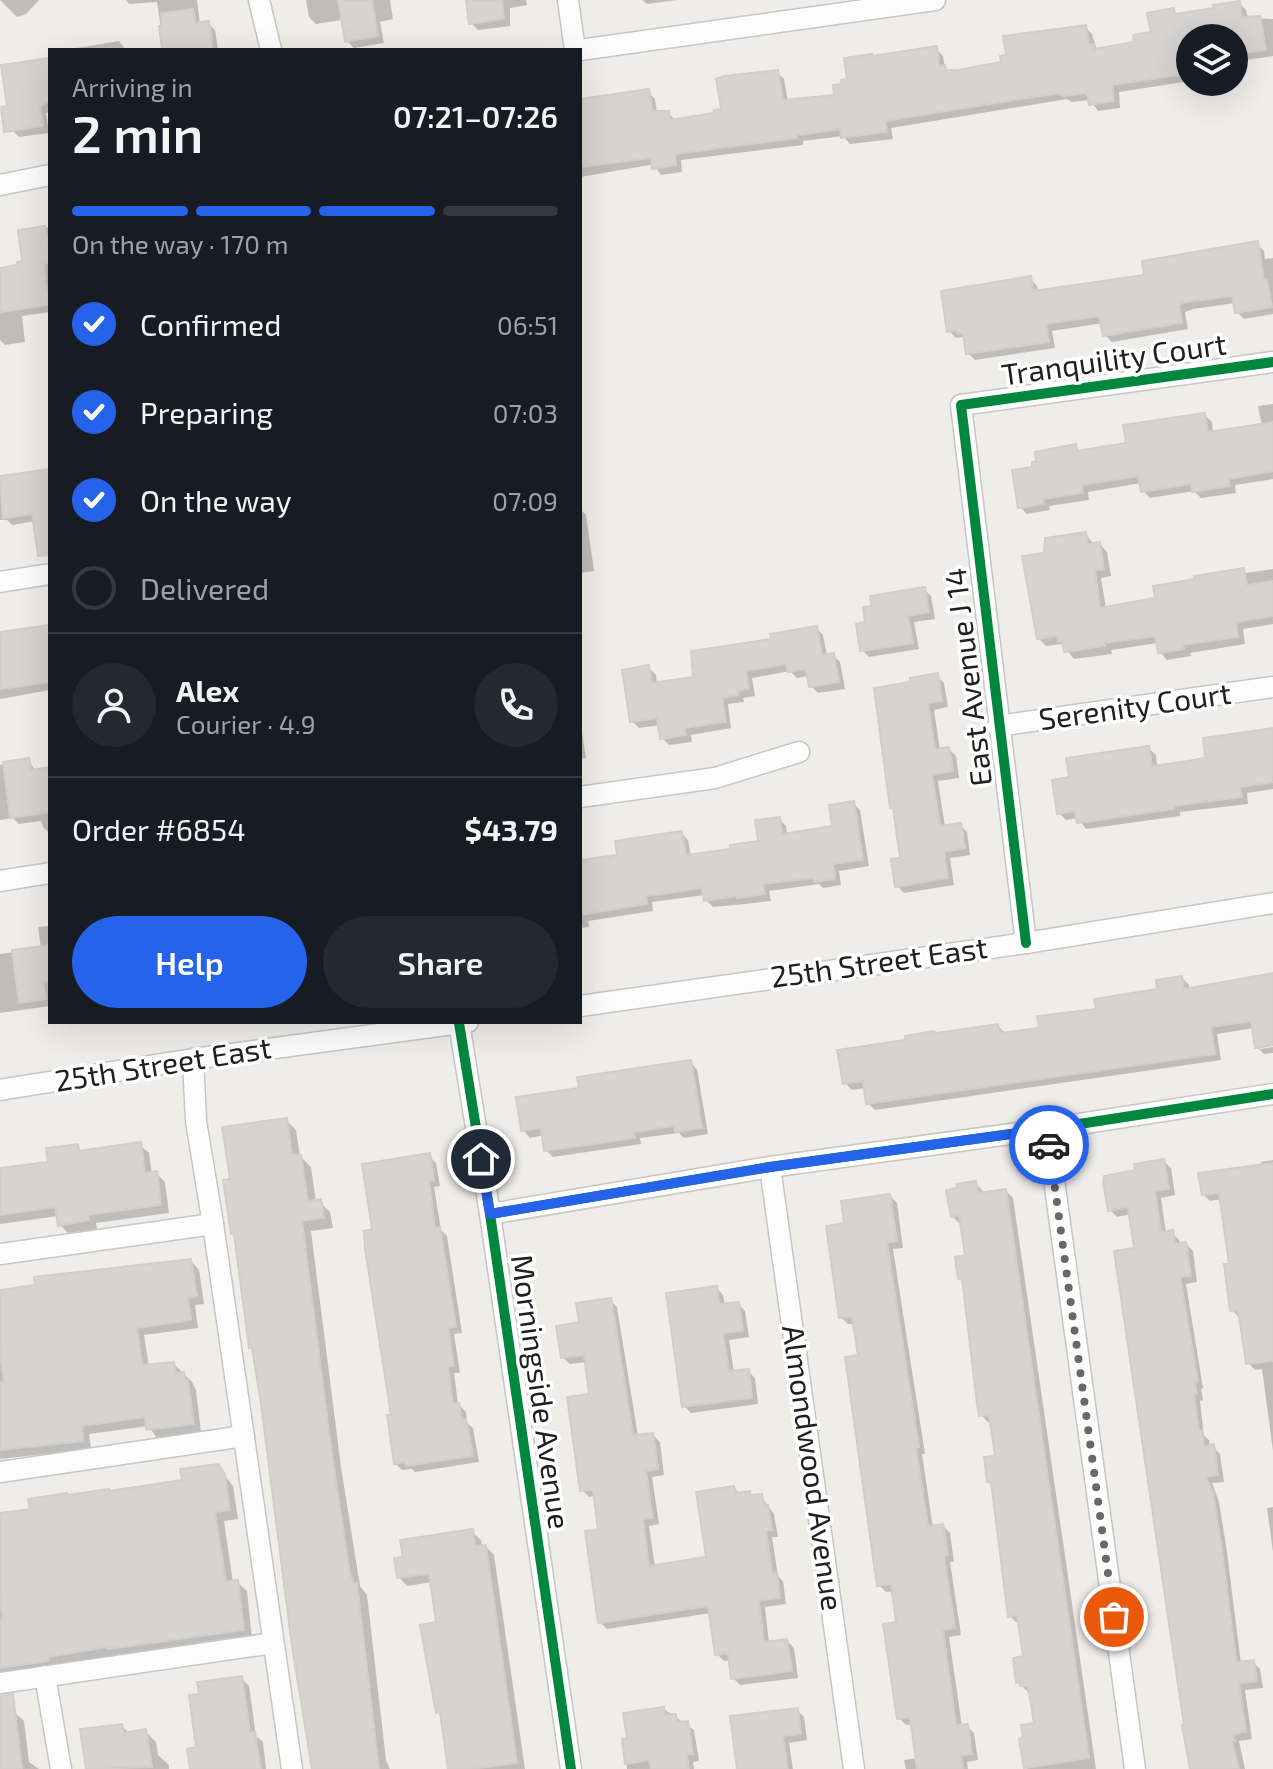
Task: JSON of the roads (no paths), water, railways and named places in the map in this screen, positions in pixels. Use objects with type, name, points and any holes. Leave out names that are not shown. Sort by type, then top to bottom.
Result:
[{"type":"street","points":[[259,0],[271,48]]},
{"type":"street","points":[[568,0],[577,48]]},
{"type":"street","points":[[582,49],[886,4],[935,0]]},
{"type":"street","points":[[0,185],[48,175]]},
{"type":"street","name":"Tranquility Court","points":[[961,405],[1273,362]]},
{"type":"street","name":"East Avenue J 14","points":[[961,405],[1026,943]]},
{"type":"street","points":[[0,582],[48,574]]},
{"type":"street","name":"Serenity Court","points":[[998,726],[1273,687]]},
{"type":"street","points":[[582,797],[715,778],[799,752]]},
{"type":"street","points":[[0,881],[48,873]]},
{"type":"street","name":"25th Street East","points":[[582,1006],[1026,943],[1273,903]]},
{"type":"street","name":"25th Street East","points":[[0,1090],[193,1059],[456,1024]]},
{"type":"street","name":"Morningside Avenue","points":[[464,1024],[571,1769]]},
{"type":"street","points":[[193,1059],[196,1121],[292,1769]]},
{"type":"street","points":[[490,1214],[770,1167],[1273,1094]]},
{"type":"street","points":[[1047,1129],[1135,1769]]},
{"type":"street","name":"Almondwood Avenue","points":[[770,1167],[854,1769]]},
{"type":"street","points":[[0,1254],[213,1224]]},
{"type":"street","points":[[0,1472],[244,1436]]},
{"type":"street","points":[[0,1683],[273,1643]]},
{"type":"street","points":[[45,1676],[61,1769]]}]
